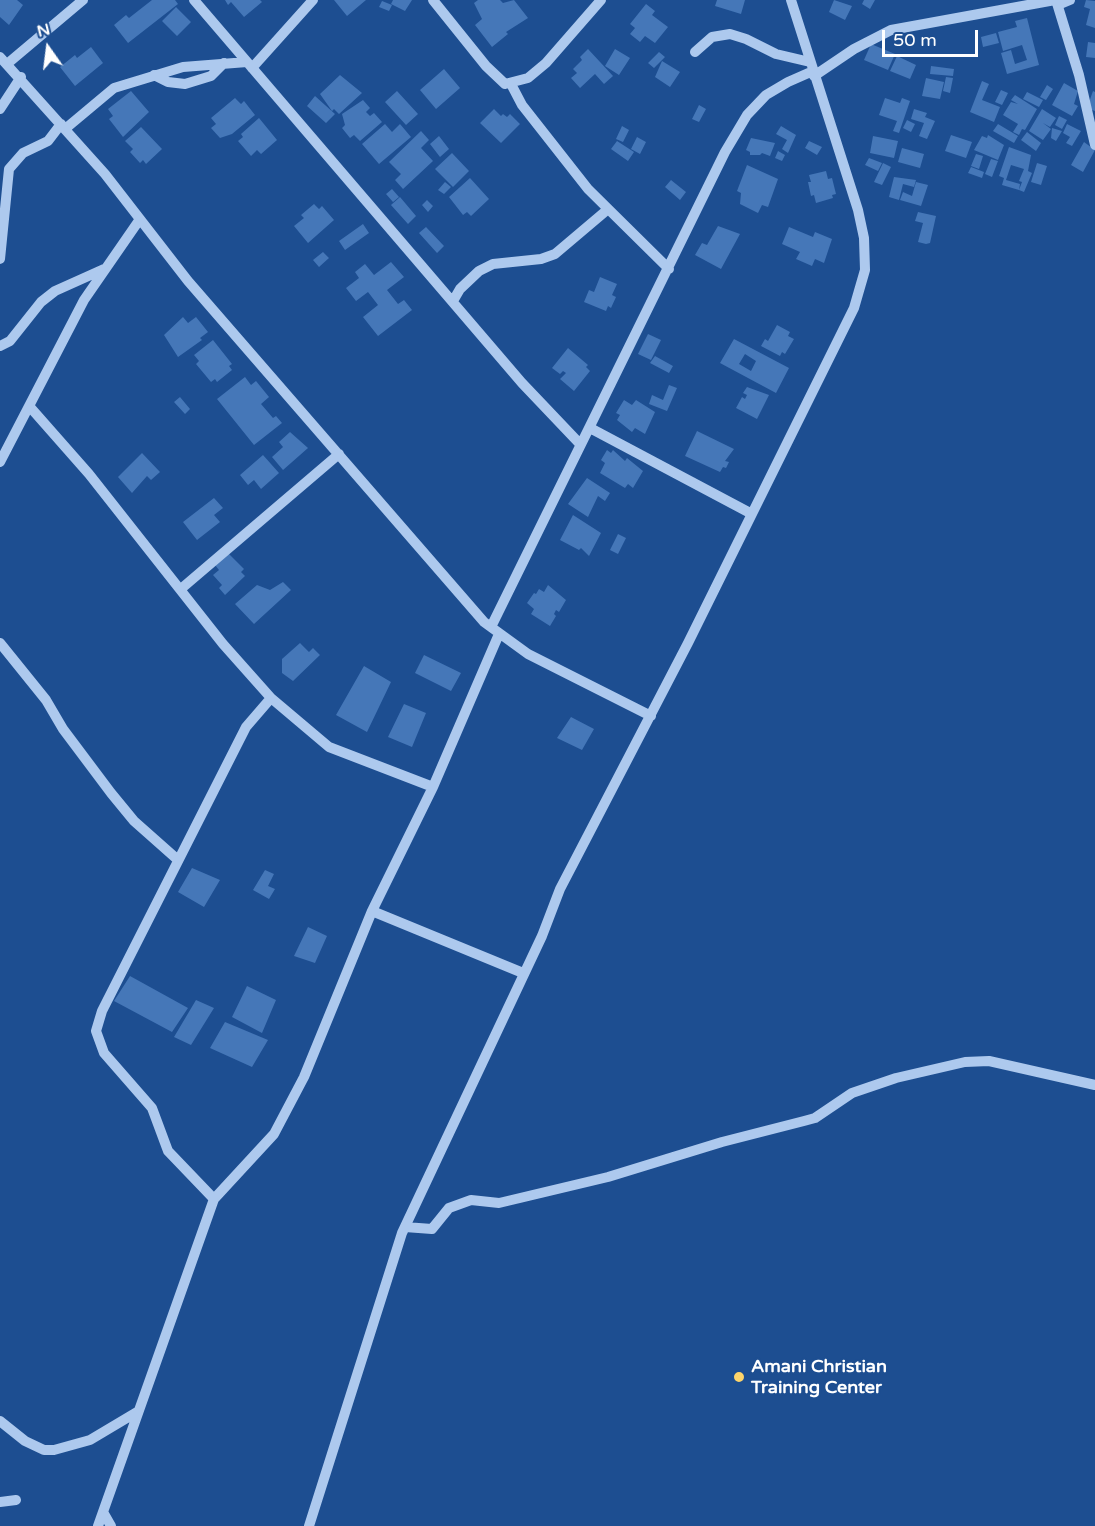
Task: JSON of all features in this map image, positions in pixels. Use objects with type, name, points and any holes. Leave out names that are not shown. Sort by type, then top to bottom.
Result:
[{"type":"street","points":[[83,0],[3,61],[21,77],[140,219],[188,281],[495,631],[528,654],[651,716]]},
{"type":"street","points":[[194,0],[545,410],[580,444]]},
{"type":"street","points":[[249,65],[313,0]]},
{"type":"street","points":[[433,0],[496,78],[505,84],[528,78],[546,63],[601,0]]},
{"type":"street","points":[[309,1526],[405,1227],[542,936],[560,889],[651,716],[854,308],[865,270],[864,238],[858,210],[791,0]]},
{"type":"street","points":[[98,1526],[214,1199],[274,1134],[304,1077],[372,911],[433,787],[495,631],[580,444],[669,269],[690,220],[747,116],[766,96],[788,82],[891,30],[1070,0]]},
{"type":"street","points":[[1056,2],[1079,75],[1095,145]]},
{"type":"street","points":[[694,52],[712,37],[730,34],[746,39],[812,70]]},
{"type":"street","points":[[154,75],[168,82],[185,84],[211,76],[224,63]]},
{"type":"street","points":[[0,259],[9,169],[23,153],[48,141],[114,88],[200,64],[249,65]]},
{"type":"street","points":[[0,110],[21,77]]},
{"type":"street","points":[[511,84],[526,111],[607,210],[669,269]]},
{"type":"street","points":[[453,301],[460,289],[479,271],[493,264],[542,259],[555,254],[607,210]]},
{"type":"street","points":[[0,462],[30,407],[54,355],[104,269],[140,219]]},
{"type":"street","points":[[0,346],[10,341],[41,302],[55,291],[104,269]]},
{"type":"street","points":[[30,407],[89,474],[182,588],[223,644],[272,698],[329,747],[433,787]]},
{"type":"street","points":[[590,428],[752,514]]},
{"type":"street","points":[[182,588],[339,454]]},
{"type":"street","points":[[0,643],[46,700],[63,729],[111,793],[134,821],[178,860]]},
{"type":"street","points":[[214,1199],[168,1151],[152,1108],[131,1081],[104,1053],[96,1031],[102,1011],[246,728],[272,698]]},
{"type":"street","points":[[372,911],[523,973]]},
{"type":"street","points":[[405,1227],[432,1229],[449,1208],[471,1200],[499,1203],[608,1177],[815,1118],[852,1094],[896,1078],[965,1062],[989,1061],[1095,1085]]},
{"type":"street","points":[[0,1421],[26,1441],[44,1450],[54,1450],[90,1440],[137,1412]]},
{"type":"street","points":[[0,1502],[15,1500]]},
{"type":"street","points":[[103,1512],[111,1526]]},
{"type":"building","points":[[0,0],[17,0],[23,5],[9,25],[0,17]]},
{"type":"building","points":[[152,0],[175,0],[178,4],[128,43],[114,25],[126,15],[129,18]]},
{"type":"building","points":[[225,0],[260,0],[262,2],[244,17],[231,2],[228,5]]},
{"type":"building","points":[[334,0],[366,0],[347,16]]},
{"type":"building","points":[[393,0],[412,0],[405,11],[391,4]]},
{"type":"building","points":[[478,0],[500,0],[503,3],[514,0],[528,18],[506,32],[508,34],[492,47],[475,25],[482,19],[474,3]]},
{"type":"building","points":[[717,0],[745,0],[741,14],[715,6]]},
{"type":"building","points":[[834,0],[852,6],[845,20],[829,12]]},
{"type":"building","points":[[864,0],[875,0],[870,9],[862,4]]},
{"type":"building","points":[[1086,0],[1095,1],[1095,28],[1086,25],[1090,9],[1084,7]]},
{"type":"building","points":[[382,1],[392,5],[389,11],[379,7]]},
{"type":"building","points":[[646,4],[655,11],[652,15],[668,27],[655,43],[645,36],[640,42],[630,34],[635,28],[630,24]]},
{"type":"building","points":[[176,7],[191,22],[177,36],[162,21]]},
{"type":"building","points":[[1027,18],[1039,65],[1007,74],[1001,53],[1011,50],[1015,64],[1027,60],[1022,45],[1003,51],[998,32],[1017,27],[1015,21]]},
{"type":"building","points":[[996,33],[999,43],[983,47],[981,37]]},
{"type":"building","points":[[1088,42],[1095,43],[1095,58],[1086,57]]},
{"type":"building","points":[[871,44],[895,54],[888,70],[864,60]]},
{"type":"building","points":[[91,47],[103,63],[75,86],[60,67],[75,55],[77,58]]},
{"type":"building","points":[[588,49],[613,76],[604,84],[595,74],[580,88],[571,78],[577,73],[573,69],[582,60],[580,57]]},
{"type":"building","points":[[615,49],[630,58],[619,75],[605,66]]},
{"type":"building","points":[[659,52],[665,57],[654,68],[648,63]]},
{"type":"building","points":[[897,56],[916,65],[910,79],[890,71]]},
{"type":"building","points":[[662,61],[680,72],[670,87],[655,77]]},
{"type":"building","points":[[931,66],[954,69],[953,76],[930,74]]},
{"type":"building","points":[[444,69],[460,88],[436,109],[420,90]]},
{"type":"building","points":[[340,75],[362,93],[339,114],[334,109],[332,111],[320,94]]},
{"type":"building","points":[[946,77],[953,78],[950,93],[943,91]]},
{"type":"building","points":[[926,78],[944,82],[940,99],[922,96]]},
{"type":"building","points":[[982,81],[989,84],[982,100],[1000,107],[994,122],[970,112]]},
{"type":"building","points":[[1064,83],[1078,91],[1074,104],[1078,106],[1072,116],[1052,105]]},
{"type":"building","points":[[1047,85],[1053,89],[1046,100],[1040,97]]},
{"type":"building","points":[[1001,90],[1008,93],[1002,105],[995,102]]},
{"type":"building","points":[[131,91],[149,112],[123,137],[109,119],[113,116],[108,109]]},
{"type":"building","points":[[397,91],[418,114],[406,125],[385,102]]},
{"type":"building","points":[[1093,91],[1095,92],[1095,111],[1087,108]]},
{"type":"building","points":[[1027,92],[1043,100],[1039,107],[1023,99]]},
{"type":"building","points":[[1015,95],[1037,109],[1025,130],[1022,129],[1019,135],[1013,132],[1018,124],[1003,115],[1011,102],[1018,104],[1011,100]]},
{"type":"building","points":[[315,96],[335,114],[326,123],[307,106]]},
{"type":"building","points":[[235,98],[241,104],[244,101],[255,115],[232,134],[220,138],[211,128],[216,124],[211,118]]},
{"type":"building","points":[[885,98],[900,103],[902,98],[910,101],[899,133],[893,131],[897,121],[879,115]]},
{"type":"building","points":[[363,100],[370,108],[366,112],[370,116],[374,113],[382,122],[360,141],[354,135],[350,138],[342,128],[345,125],[342,114]]},
{"type":"building","points":[[699,105],[706,109],[699,122],[692,119]]},
{"type":"building","points":[[494,109],[501,116],[503,114],[507,117],[510,114],[520,124],[501,143],[480,123]]},
{"type":"building","points":[[914,109],[927,113],[925,117],[935,121],[927,139],[919,136],[924,123],[911,119]]},
{"type":"building","points":[[1042,109],[1056,118],[1050,127],[1043,123],[1051,129],[1043,140],[1029,131]]},
{"type":"building","points":[[1059,116],[1067,120],[1062,129],[1055,125]]},
{"type":"building","points":[[259,118],[277,140],[261,154],[257,150],[251,156],[238,141],[243,137],[241,134]]},
{"type":"building","points":[[907,120],[915,124],[911,132],[903,128]]},
{"type":"building","points":[[385,124],[392,132],[400,124],[411,137],[379,164],[362,144]]},
{"type":"building","points":[[998,124],[1018,136],[1014,143],[993,131]]},
{"type":"building","points":[[1067,124],[1081,131],[1072,146],[1066,143],[1070,137],[1063,133]]},
{"type":"building","points":[[622,126],[629,130],[623,142],[616,139]]},
{"type":"building","points":[[781,126],[796,135],[788,153],[782,149],[787,140],[776,134]]},
{"type":"building","points":[[141,127],[162,149],[146,164],[143,160],[140,163],[130,152],[133,149],[125,141]]},
{"type":"building","points":[[1052,128],[1062,131],[1056,141],[1051,138]]},
{"type":"building","points":[[421,131],[429,140],[421,148],[433,161],[403,189],[395,180],[401,174],[389,162]]},
{"type":"building","points":[[1027,132],[1041,143],[1036,151],[1021,140]]},
{"type":"building","points":[[951,135],[972,142],[966,158],[945,151]]},
{"type":"building","points":[[988,135],[1004,145],[998,160],[974,150],[982,136],[987,138]]},
{"type":"building","points":[[439,136],[449,149],[440,157],[430,144]]},
{"type":"building","points":[[873,136],[898,141],[894,158],[870,153]]},
{"type":"building","points":[[637,137],[646,142],[640,154],[631,149]]},
{"type":"building","points":[[751,138],[775,143],[770,156],[762,153],[750,155],[750,152],[746,150]]},
{"type":"building","points":[[617,141],[634,152],[628,161],[611,149]]},
{"type":"building","points":[[809,141],[822,147],[817,155],[805,148]]},
{"type":"building","points":[[1084,142],[1095,150],[1083,172],[1071,165]]},
{"type":"building","points":[[1009,147],[1031,155],[1028,171],[1032,173],[1024,192],[1002,185],[1004,178],[999,176]],"holes":[[[1011,165],[1024,169],[1019,181],[1022,182],[1019,190],[1020,184],[1006,180]]]},
{"type":"building","points":[[902,148],[924,154],[920,168],[898,162]]},
{"type":"building","points":[[778,151],[785,155],[782,161],[775,158]]},
{"type":"building","points":[[452,153],[469,171],[453,187],[435,169]]},
{"type":"building","points":[[976,154],[983,156],[979,169],[971,166]]},
{"type":"building","points":[[869,158],[882,163],[878,171],[865,165]]},
{"type":"building","points":[[991,159],[998,161],[992,177],[985,174]]},
{"type":"building","points":[[883,163],[891,167],[882,185],[874,182]]},
{"type":"building","points":[[1037,163],[1047,166],[1041,185],[1031,182]]},
{"type":"building","points":[[747,165],[778,179],[768,207],[762,205],[758,213],[740,204],[741,193],[737,191]]},
{"type":"building","points":[[971,167],[984,172],[982,178],[968,173]]},
{"type":"building","points":[[826,171],[828,179],[832,178],[836,194],[832,195],[833,198],[816,203],[814,195],[811,196],[809,175]]},
{"type":"building","points":[[894,177],[916,180],[914,187],[903,184],[899,200],[889,197]]},
{"type":"building","points":[[470,178],[489,199],[471,216],[467,212],[463,215],[449,197]]},
{"type":"building","points":[[671,180],[686,192],[680,200],[665,187]]},
{"type":"building","points":[[445,182],[451,187],[444,194],[438,190]]},
{"type":"building","points":[[916,182],[928,185],[921,206],[900,200],[903,192],[912,196]]},
{"type":"building","points":[[392,189],[399,197],[393,202],[386,194]]},
{"type":"building","points":[[400,197],[416,216],[408,224],[391,205]]},
{"type":"building","points":[[427,200],[433,206],[428,212],[422,205]]},
{"type":"building","points":[[314,204],[319,209],[322,206],[334,220],[308,243],[294,226],[304,218],[301,215]]},
{"type":"building","points":[[918,212],[936,216],[930,243],[918,242],[923,223],[915,221]]},
{"type":"building","points":[[363,224],[369,233],[345,250],[339,241]]},
{"type":"building","points":[[718,226],[740,234],[721,269],[695,255],[702,243],[707,245]]},
{"type":"building","points":[[426,227],[444,246],[437,253],[419,233]]},
{"type":"building","points":[[789,227],[813,237],[815,232],[832,239],[824,263],[815,259],[812,266],[796,259],[800,252],[782,244]]},
{"type":"building","points":[[323,252],[329,258],[319,267],[313,260]]},
{"type":"building","points":[[391,262],[404,277],[387,290],[398,304],[404,300],[412,310],[378,336],[363,317],[378,305],[368,292],[356,301],[346,288],[359,278],[355,272],[365,264],[374,275]]},
{"type":"building","points":[[600,277],[617,284],[612,295],[616,297],[611,308],[608,306],[606,311],[584,302],[589,290],[594,292]]},
{"type":"building","points":[[183,317],[188,323],[196,317],[208,332],[200,338],[202,340],[178,357],[164,335]]},
{"type":"building","points":[[777,325],[790,332],[788,336],[794,339],[785,354],[782,352],[780,356],[761,346],[765,339],[768,341]]},
{"type":"building","points":[[648,334],[661,340],[651,360],[638,354]]},
{"type":"building","points":[[734,339],[789,368],[776,393],[720,363]],"holes":[[[745,354],[756,361],[751,371],[739,364]]]},
{"type":"building","points":[[213,340],[232,364],[229,366],[232,370],[217,382],[215,379],[211,382],[196,364],[199,361],[194,355]]},
{"type":"building","points":[[568,348],[588,365],[586,367],[590,371],[574,391],[560,379],[566,373],[563,371],[560,374],[552,368]]},
{"type":"building","points":[[655,356],[673,366],[669,373],[650,363]]},
{"type":"building","points":[[245,377],[251,385],[256,381],[269,397],[261,404],[273,418],[276,416],[282,423],[254,445],[217,399]]},
{"type":"building","points":[[669,385],[677,388],[667,411],[649,404],[652,395],[663,400]]},
{"type":"building","points":[[747,387],[769,395],[757,419],[736,408],[742,397],[745,399],[747,395],[743,393]]},
{"type":"building","points":[[180,397],[190,409],[185,414],[174,402]]},
{"type":"building","points":[[624,400],[632,405],[636,400],[655,412],[645,434],[635,428],[632,432],[617,420],[620,415],[616,413]]},
{"type":"building","points":[[697,431],[734,449],[725,461],[729,462],[726,468],[723,467],[720,472],[685,456]]},
{"type":"building","points":[[290,432],[308,448],[283,470],[272,457],[283,447],[279,442]]},
{"type":"building","points":[[607,450],[611,453],[613,450],[625,461],[627,458],[643,471],[633,488],[628,484],[625,488],[600,473],[605,463],[601,460]]},
{"type":"building","points":[[142,453],[160,472],[151,480],[147,476],[132,493],[118,477]]},
{"type":"building","points":[[263,455],[279,473],[261,489],[254,480],[248,485],[240,475]]},
{"type":"building","points":[[587,478],[610,493],[605,501],[598,496],[588,517],[568,504]]},
{"type":"building","points":[[214,498],[223,508],[214,515],[220,522],[197,540],[183,522]]},
{"type":"building","points":[[573,515],[601,533],[589,556],[581,548],[579,550],[560,540]]},
{"type":"building","points":[[618,534],[626,538],[618,554],[610,550]]},
{"type":"building","points":[[228,553],[244,569],[241,572],[245,576],[225,595],[219,588],[222,585],[213,575],[219,570],[215,565]]},
{"type":"building","points":[[283,582],[291,590],[254,624],[235,604],[257,585],[270,590]]},
{"type":"building","points":[[548,585],[566,600],[559,612],[556,610],[554,614],[556,616],[550,626],[531,614],[534,609],[527,603],[534,593],[536,594],[539,589],[544,592]]},
{"type":"building","points":[[300,643],[309,652],[313,648],[320,655],[293,681],[282,673],[282,659]]},
{"type":"building","points":[[424,655],[461,673],[451,691],[415,673]]},
{"type":"building","points":[[364,666],[391,682],[367,732],[336,715]]},
{"type":"building","points":[[404,704],[426,713],[412,747],[388,737]]},
{"type":"building","points":[[571,717],[594,729],[582,750],[557,738]]},
{"type":"building","points":[[192,868],[220,880],[204,907],[178,892]]},
{"type":"building","points":[[265,870],[274,874],[268,886],[275,889],[269,899],[253,890]]},
{"type":"building","points":[[308,927],[327,936],[315,963],[294,956]]},
{"type":"building","points":[[130,976],[188,1008],[172,1032],[114,1001]]},
{"type":"building","points":[[247,986],[276,1000],[262,1033],[232,1017]]},
{"type":"building","points":[[196,1000],[214,1008],[191,1045],[174,1037]]},
{"type":"building","points":[[225,1022],[268,1040],[252,1067],[210,1048]]},
{"type":"place","name":"Amani Christian Training Center","points":[[739,1377]]}]
